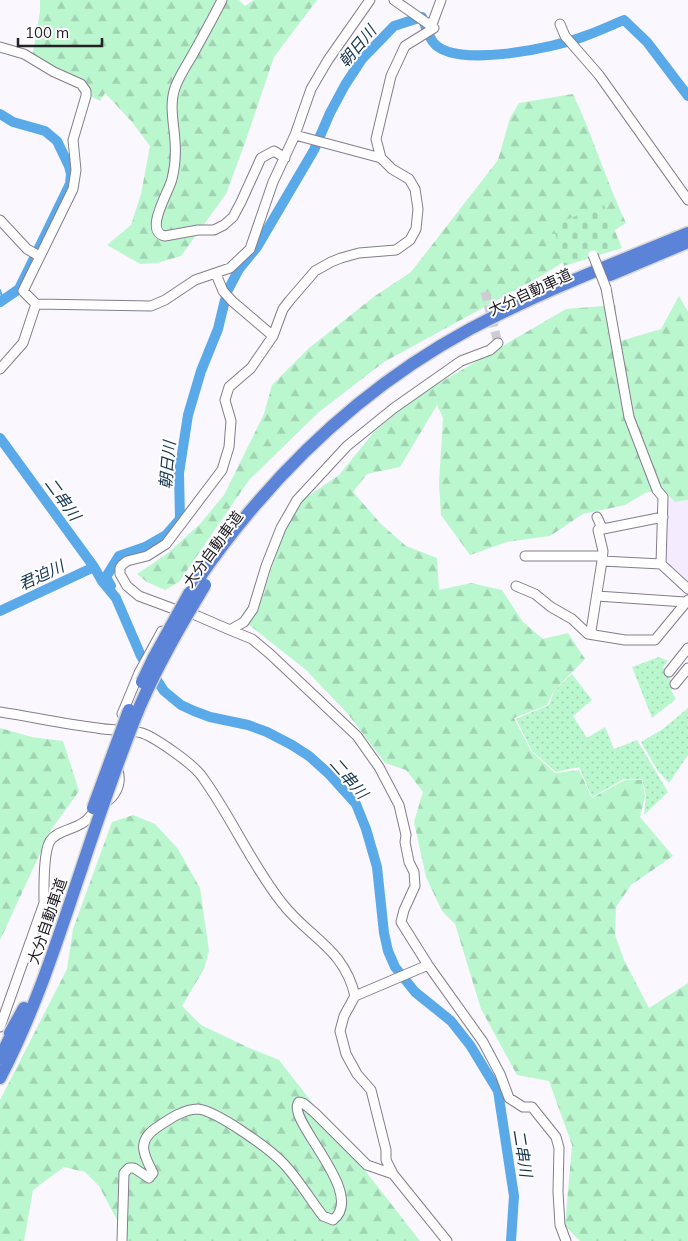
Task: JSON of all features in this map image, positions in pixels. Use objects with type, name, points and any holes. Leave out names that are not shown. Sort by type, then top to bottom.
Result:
[{"type":"highway","name":"大分自動車道","points":[[643,256],[688,233]]},
{"type":"highway","name":"大分自動車道","points":[[0,1078],[46,974],[104,777],[133,701],[153,659],[243,519],[272,485],[341,418],[412,364],[469,330],[537,296],[643,256],[688,242]]},
{"type":"highway","name":"大分自動車道","points":[[0,1058],[24,1008],[79,864]]},
{"type":"highway","points":[[0,1050],[24,1008]]},
{"type":"highway","points":[[0,1086],[16,1045]]},
{"type":"street","points":[[222,0],[174,91],[172,108],[175,142],[174,172],[172,182],[157,217],[156,229],[166,236],[221,228],[233,216],[261,158],[274,151],[285,158]]},
{"type":"street","points":[[0,47],[24,54],[54,72],[82,84],[86,91],[73,140],[76,181],[23,291],[36,304],[151,306],[165,300],[195,280],[230,268],[250,248],[273,182],[295,135],[312,89],[328,60],[370,0]]},
{"type":"street","points":[[394,0],[431,27]]},
{"type":"street","points":[[381,158],[376,139],[391,76],[405,46],[434,28],[431,27],[441,0]]},
{"type":"street","points":[[560,24],[565,36],[599,76],[688,200]]},
{"type":"street","points":[[295,135],[381,158],[392,169],[409,179],[415,189],[418,209],[416,229],[410,240],[396,250],[359,253],[341,258],[315,271],[283,310],[273,336],[251,368],[229,387],[226,400],[231,421],[229,447],[222,470],[166,544],[147,556],[127,561],[120,568],[120,574],[127,586],[138,596],[174,610],[190,615],[193,614],[252,639],[357,736],[379,767],[399,805],[406,835],[405,842],[409,862],[414,872],[415,886],[404,910],[401,922],[428,965],[483,1042],[500,1074],[508,1098],[522,1107],[532,1107],[556,1137],[559,1148],[558,1192],[560,1225],[566,1241]]},
{"type":"street","points":[[0,220],[27,249],[39,256]]},
{"type":"street","points":[[592,252],[606,288],[629,416],[657,490],[663,497],[661,564]]},
{"type":"street","points":[[216,274],[232,302],[273,336]]},
{"type":"street","points":[[0,369],[24,343],[36,304]]},
{"type":"street","points":[[230,630],[244,622],[254,609],[266,566],[281,528],[297,500],[347,446],[394,408],[455,365],[471,356],[490,350],[498,343]]},
{"type":"street","points":[[594,635],[591,631],[603,551],[598,530],[601,526],[597,517]]},
{"type":"street","points":[[598,530],[663,518]]},
{"type":"street","points":[[525,556],[602,558],[661,564],[688,588]]},
{"type":"street","points":[[516,586],[535,594],[551,607],[572,619],[588,634],[625,640],[655,640],[687,601]]},
{"type":"street","points":[[597,596],[687,601]]},
{"type":"street","points":[[0,1027],[44,903],[48,845],[61,832],[76,827],[90,819],[99,806],[112,798],[118,787],[120,773],[111,761],[109,752],[116,729],[150,651],[174,610]]},
{"type":"street","points":[[669,672],[688,648]]},
{"type":"street","points":[[675,684],[688,668]]},
{"type":"street","points":[[0,712],[99,729],[116,729],[144,734],[180,756],[202,776],[282,904],[331,950],[347,971],[355,996]]},
{"type":"street","points":[[428,965],[355,996],[344,1016],[340,1031],[346,1054],[357,1074],[370,1090],[386,1150],[386,1160],[393,1174],[447,1241]]},
{"type":"street","points":[[122,1241],[122,1177],[129,1168],[134,1168],[149,1178],[151,1177],[153,1173],[143,1154],[146,1138],[166,1121],[186,1111],[198,1110],[206,1112],[255,1140],[284,1164],[323,1216],[329,1219],[333,1220],[339,1213],[342,1206],[341,1196],[327,1162],[303,1126],[296,1110],[300,1102],[315,1113],[367,1165],[393,1174]]},
{"type":"shaded area","points":[[688,493],[688,585],[666,564],[665,502]]},
{"type":"green space","points":[[40,0],[239,0],[245,6],[254,0],[317,0],[274,57],[226,194],[181,256],[157,263],[140,264],[107,245],[131,225],[141,194],[150,146],[132,122],[105,93],[100,101],[31,64],[40,11]]},
{"type":"green space","points":[[573,94],[626,223],[541,276],[384,362],[319,412],[249,480],[179,582],[165,590],[147,582],[137,574],[168,553],[200,524],[224,495],[264,414],[272,385],[309,348],[375,296],[411,272],[498,160],[510,118],[519,103]]},
{"type":"green space","points":[[604,205],[622,248],[564,266],[553,225]]},
{"type":"green space","points":[[679,296],[688,312],[688,500],[675,502],[661,489],[645,493],[625,505],[583,514],[550,536],[507,542],[470,555],[441,515],[439,483],[443,418],[437,405],[400,467],[367,474],[353,492],[381,524],[406,546],[437,558],[439,590],[471,583],[502,590],[523,622],[543,639],[568,633],[585,659],[553,692],[547,705],[514,718],[531,751],[555,773],[579,770],[592,798],[625,780],[642,780],[645,796],[640,817],[673,856],[631,885],[616,907],[615,935],[624,960],[649,1008],[688,983],[688,1241],[580,1241],[565,1226],[572,1145],[549,1081],[517,1075],[481,1009],[455,924],[442,911],[426,877],[414,822],[423,792],[406,770],[385,763],[348,714],[306,670],[248,624],[262,598],[283,532],[304,499],[339,475],[374,432],[417,396],[566,309],[616,305],[614,343],[661,329]]},
{"type":"green space","points":[[659,657],[668,661],[663,667],[674,687],[671,691],[676,699],[652,718],[632,667]]},
{"type":"green space","points":[[572,674],[592,700],[573,716],[587,738],[605,727],[614,749],[637,740],[668,792],[644,815],[646,795],[642,779],[624,779],[592,797],[579,767],[556,772],[532,751],[516,719],[549,705],[554,691]]},
{"type":"green space","points":[[688,708],[688,755],[669,783],[658,771],[641,742],[663,729]]},
{"type":"green space","points":[[0,728],[32,737],[63,741],[79,791],[51,830],[0,940]]},
{"type":"green space","points":[[133,815],[155,824],[178,849],[200,888],[209,951],[204,969],[182,1006],[201,1025],[279,1060],[420,1241],[128,1241],[99,1186],[85,1172],[64,1167],[33,1190],[24,1241],[0,1241],[0,1100],[67,969],[73,929],[112,822]]},
{"type":"waterway","name":"朝日川","points":[[228,290],[239,269],[257,247],[314,150],[345,85],[362,59],[394,26],[422,17],[433,42],[444,50],[462,54],[483,55],[506,54],[552,46],[585,36],[624,20],[647,42],[688,96]]},
{"type":"waterway","name":"二串川","points":[[0,114],[13,122],[45,131],[57,141],[71,174],[70,184],[19,289],[0,302]]},
{"type":"waterway","points":[[0,290],[3,300]]},
{"type":"waterway","name":"朝日川","points":[[111,586],[106,577],[119,556],[145,547],[166,535],[180,519],[179,473],[188,415],[201,371],[218,329],[225,300]]},
{"type":"waterway","name":"二串川","points":[[0,438],[116,598],[141,656],[164,691],[181,705],[194,711],[210,717],[248,725],[292,745],[309,756],[328,773],[356,804],[366,829],[377,867],[384,933],[388,951],[395,967],[415,992],[451,1021],[470,1045],[498,1091],[514,1196],[511,1241]]},
{"type":"waterway","name":"君迫川","points":[[0,611],[94,567]]},
{"type":"tunnel","points":[[485,292],[498,343]]}]
